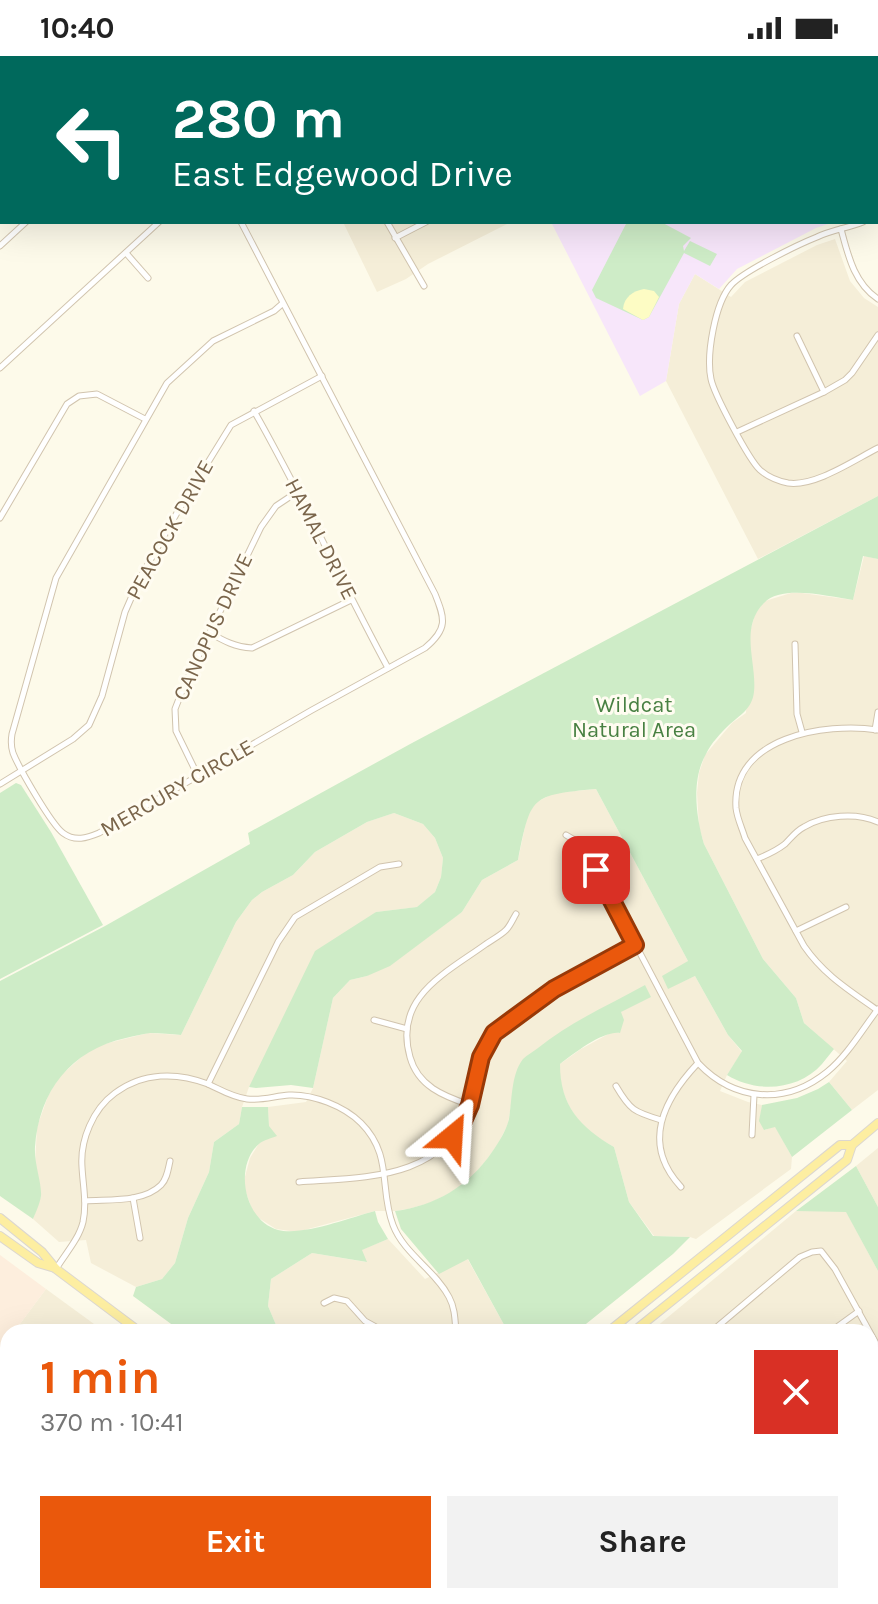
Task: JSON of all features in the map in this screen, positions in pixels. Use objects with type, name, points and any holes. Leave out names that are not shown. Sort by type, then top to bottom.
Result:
[{"type":"main road","points":[[643,1324],[847,1160],[852,1145],[878,1123]]},
{"type":"main road","points":[[618,1324],[840,1145],[852,1145]]},
{"type":"main road","points":[[0,1218],[34,1244],[56,1269],[129,1324]]},
{"type":"main road","points":[[0,1236],[38,1263],[56,1269]]},
{"type":"street","points":[[0,246],[24,224]]},
{"type":"street","points":[[0,368],[157,224]]},
{"type":"street","points":[[242,224],[282,304]]},
{"type":"street","points":[[388,224],[424,286]]},
{"type":"street","points":[[395,238],[422,224]]},
{"type":"street","points":[[857,224],[818,236],[734,282],[724,294],[717,311],[710,375],[713,388],[744,447],[759,469],[773,479],[799,484],[878,448]]},
{"type":"street","points":[[841,229],[857,277],[878,299]]},
{"type":"street","points":[[126,253],[148,278]]},
{"type":"street","name":"MERCURY CIRCLE","points":[[282,304],[435,594],[443,615],[442,630],[425,648],[99,833],[86,838],[64,834],[11,750],[12,734],[56,578],[167,383],[213,341],[282,304]]},
{"type":"street","points":[[737,432],[845,380],[878,335]]},
{"type":"street","points":[[797,336],[824,392]]},
{"type":"street","name":"PEACOCK DRIVE","points":[[0,784],[73,739],[89,725],[102,696],[125,612],[139,580],[223,435],[231,425],[254,411],[322,376]]},
{"type":"street","points":[[1,514],[67,404],[79,396],[97,394],[145,419]]},
{"type":"street","name":"HAMAL DRIVE","points":[[254,411],[388,668]]},
{"type":"street","name":"CANOPUS DRIVE","points":[[198,776],[176,731],[175,709],[268,515],[285,498],[297,492]]},
{"type":"street","points":[[210,633],[240,648],[252,648],[351,600]]},
{"type":"street","points":[[795,644],[796,706],[802,732]]},
{"type":"street","points":[[566,835],[583,845],[698,1063],[720,1082],[737,1091],[754,1095],[785,1093],[815,1081],[829,1071],[878,1010],[821,969],[804,946],[739,823],[736,808],[741,778],[748,766],[779,741],[802,732],[877,730],[878,712]]},
{"type":"street","points":[[757,859],[781,847],[799,830],[817,821],[850,817],[870,818],[878,822]]},
{"type":"street","points":[[208,1084],[278,942],[295,917],[380,867],[399,864]]},
{"type":"street","points":[[796,931],[846,907]]},
{"type":"street","points":[[470,1105],[445,1097],[431,1088],[411,1062],[407,1046],[410,1012],[419,996],[432,983],[507,929],[516,914]]},
{"type":"street","points":[[299,1182],[385,1175],[431,1157],[462,1123],[470,1105],[481,1057],[494,1033],[554,989],[635,945]]},
{"type":"street","points":[[374,1020],[407,1029]]},
{"type":"street","points":[[681,1187],[669,1173],[662,1155],[661,1120],[674,1091],[698,1063]]},
{"type":"street","points":[[56,1269],[81,1230],[85,1201],[82,1167],[84,1140],[94,1117],[113,1094],[126,1086],[161,1075],[180,1076],[251,1100],[292,1095],[312,1097],[360,1122],[381,1154],[392,1224],[401,1240],[450,1297],[456,1324]]},
{"type":"street","points":[[616,1086],[626,1104],[635,1112],[661,1120]]},
{"type":"street","points":[[752,1135],[754,1095]]},
{"type":"street","points":[[85,1201],[133,1198],[148,1193],[160,1186],[170,1161]]},
{"type":"street","points":[[133,1198],[140,1238]]},
{"type":"street","points":[[720,1324],[800,1257],[821,1251],[835,1269],[866,1324]]},
{"type":"street","points":[[324,1303],[334,1298],[347,1301],[370,1324]]},
{"type":"street","points":[[841,1324],[859,1311]]},
{"type":"shaded area","points":[[344,224],[507,224],[428,264],[406,279],[377,292]]},
{"type":"shaded area","points":[[552,224],[828,224],[737,269],[719,289],[695,274],[679,304],[666,381],[640,396]]},
{"type":"shaded area","points":[[835,239],[850,281],[864,298],[878,307],[878,496],[758,559],[666,381],[679,304],[695,274],[731,297],[745,282]]},
{"type":"shaded area","points":[[864,556],[878,559],[878,1090],[852,1110],[829,1082],[847,1061],[804,1023],[796,998],[763,959],[704,844],[699,827],[697,793],[705,755],[732,723],[746,713],[750,632],[755,614],[765,601],[791,593],[853,600]]},
{"type":"shaded area","points":[[596,789],[688,961],[668,988],[695,976],[728,1035],[742,1052],[720,1091],[762,1105],[760,1121],[765,1130],[775,1126],[792,1157],[791,1169],[696,1239],[654,1236],[629,1202],[614,1147],[595,1136],[578,1120],[562,1089],[560,1076],[560,1064],[612,1032],[620,1033],[621,1012],[645,985],[516,1075],[508,1124],[498,1144],[470,1179],[452,1192],[408,1209],[375,1211],[297,1232],[276,1229],[254,1215],[243,1184],[250,1158],[269,1127],[268,1107],[306,1102],[313,1088],[333,998],[350,980],[367,976],[462,912],[482,880],[518,860],[527,817],[535,803],[554,793]]},
{"type":"shaded area","points":[[394,813],[423,824],[435,838],[443,858],[441,877],[435,892],[418,907],[376,912],[249,1087],[239,1124],[214,1142],[209,1172],[188,1218],[175,1263],[162,1279],[136,1287],[91,1263],[86,1240],[59,1242],[33,1219],[41,1196],[35,1165],[37,1127],[48,1096],[59,1077],[100,1045],[148,1033],[181,1035],[236,922],[252,900],[293,875],[315,852],[367,822]]},
{"type":"shaded area","points":[[878,1148],[878,1207],[856,1166]]},
{"type":"shaded area","points":[[796,1211],[846,1211],[878,1271],[878,1324],[660,1324]]},
{"type":"shaded area","points":[[388,1239],[425,1279],[467,1258],[504,1324],[276,1324],[268,1306],[271,1279],[312,1253],[366,1262],[361,1250]]},
{"type":"shaded area","points":[[0,1255],[46,1289],[20,1324],[0,1324]]},
{"type":"shaded area","points":[[46,1289],[94,1324],[20,1324]]},
{"type":"green space","points":[[626,224],[665,224],[691,238],[683,246],[684,251],[690,241],[717,254],[710,266],[684,253],[649,317],[643,320],[596,298],[592,290]]},
{"type":"green space","name":"Wildcat Natural Area","points":[[878,496],[878,559],[863,556],[853,600],[807,593],[782,594],[764,603],[757,613],[751,634],[753,698],[745,711],[711,746],[698,775],[697,811],[704,844],[763,959],[796,998],[804,1023],[834,1049],[812,1073],[789,1084],[763,1087],[727,1075],[742,1051],[728,1035],[695,976],[668,989],[662,976],[688,961],[596,789],[558,794],[537,803],[526,823],[518,860],[482,880],[462,912],[390,966],[350,980],[333,998],[313,1088],[291,1085],[249,1087],[315,951],[376,912],[417,907],[435,892],[441,877],[443,858],[435,838],[423,824],[394,813],[367,822],[315,852],[293,875],[252,900],[236,922],[181,1035],[150,1033],[126,1038],[89,1052],[74,1063],[51,1091],[38,1127],[35,1153],[41,1196],[33,1219],[0,1196],[0,981],[250,844],[248,833]]},
{"type":"green space","points":[[16,783],[21,785],[51,832],[103,925],[0,979],[0,793]]},
{"type":"green space","points":[[645,985],[651,997],[621,1012],[624,1020],[620,1033],[597,1039],[560,1064],[561,1079],[574,1114],[591,1132],[614,1147],[629,1202],[653,1236],[690,1237],[586,1324],[504,1324],[468,1259],[439,1274],[401,1229],[395,1211],[437,1199],[473,1175],[506,1128],[519,1065],[576,1022]]},
{"type":"green space","points":[[829,1082],[852,1110],[792,1157],[775,1127],[764,1130],[759,1121],[762,1105],[797,1098]]},
{"type":"green space","points":[[242,1107],[268,1107],[269,1126],[277,1136],[260,1143],[252,1153],[245,1178],[250,1204],[266,1225],[278,1230],[300,1231],[375,1211],[388,1239],[362,1250],[367,1262],[312,1253],[271,1279],[268,1306],[276,1324],[171,1324],[133,1296],[136,1287],[162,1279],[175,1263],[188,1218],[209,1172],[214,1142],[239,1124]]},
{"type":"green space","points":[[856,1166],[878,1207],[878,1271],[846,1212],[796,1211]]},
{"type":"sand","points":[[644,289],[654,291],[659,297],[649,317],[643,320],[623,309],[630,295]]},
{"type":"route","points":[[452,1137],[470,1105],[481,1057],[494,1033],[554,989],[635,945],[596,870]]}]
